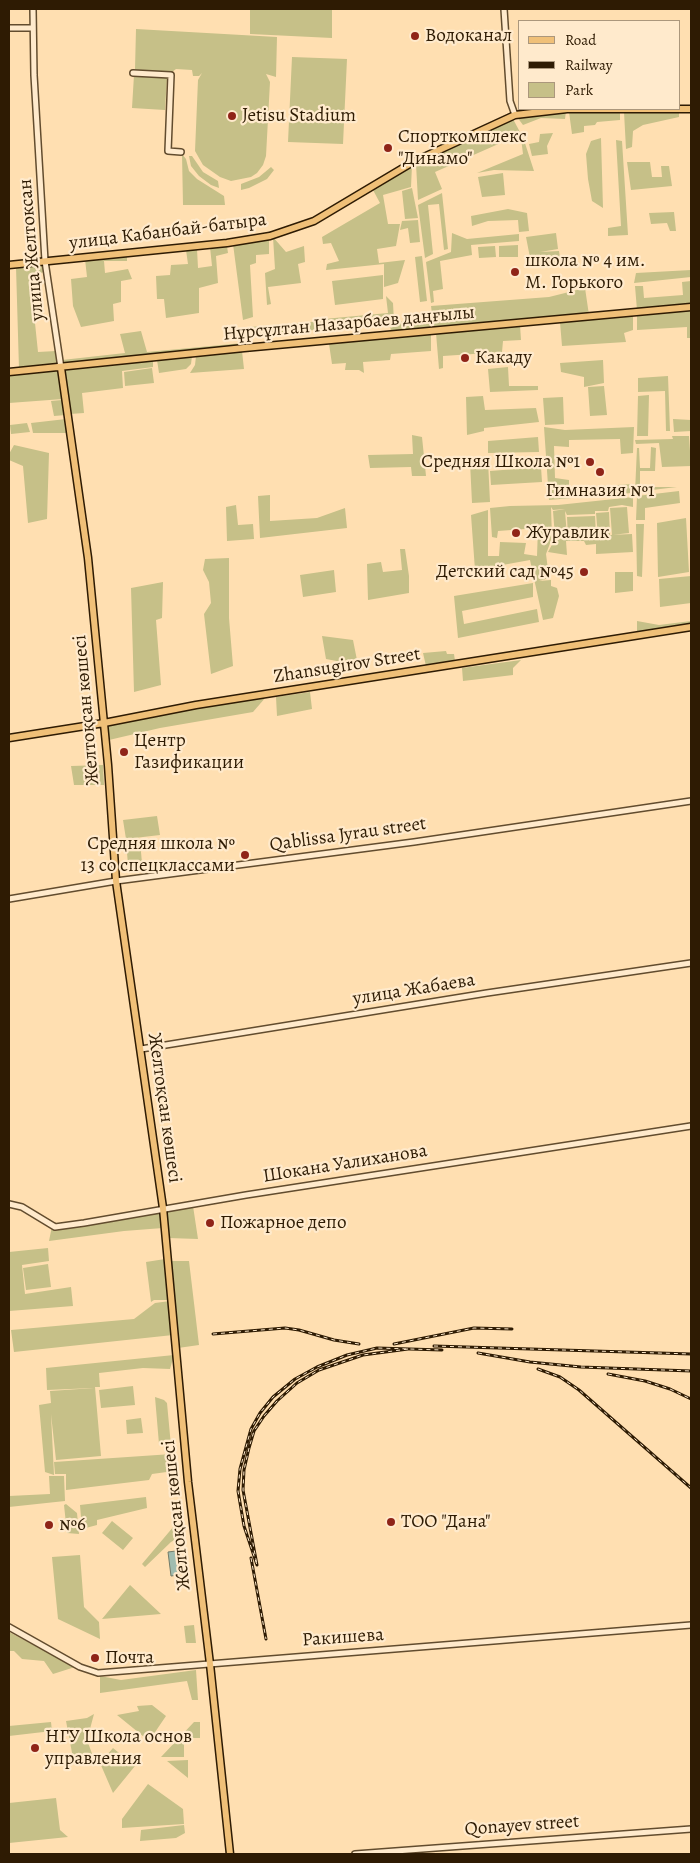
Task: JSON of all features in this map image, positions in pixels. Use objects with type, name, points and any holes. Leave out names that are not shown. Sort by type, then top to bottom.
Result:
[{"type":"main road","name":"улица Кабанбай-батыра","points":[[9,266],[232,242],[270,236],[314,221],[413,162],[515,115],[540,111],[567,110]]},
{"type":"main road","name":"Нұрсұлтан Назарбаев даңғылы","points":[[9,372],[244,348],[691,307]]},
{"type":"main road","name":"Желтоқсан көшесі","points":[[61,368],[88,558],[104,723],[116,881],[163,1208],[187,1475],[210,1664],[230,1854]]},
{"type":"main road","name":"Zhansugirov Street","points":[[9,738],[104,723],[196,705],[691,627]]},
{"type":"street","name":"улица Желтоксан","points":[[33,9],[34,74],[45,261],[61,368]]},
{"type":"street","points":[[504,9],[510,101],[515,115]]},
{"type":"street","points":[[9,28],[33,28]]},
{"type":"street","points":[[133,73],[171,75],[168,151],[181,152]]},
{"type":"street","name":"Qablissa Jyrau street","points":[[9,899],[116,881],[422,840],[691,801]]},
{"type":"street","name":"улица Жабаева","points":[[141,1049],[487,993],[691,963]]},
{"type":"street","name":"Шокана Уалиханова","points":[[9,1204],[22,1207],[55,1227],[411,1168],[691,1126]]},
{"type":"street","name":"Ракишева","points":[[9,1627],[80,1667],[98,1673],[691,1625]]},
{"type":"street","name":"Qonayev street","points":[[355,1854],[691,1829]]},
{"type":"green space","points":[[250,9],[332,9],[332,38],[250,34]]},
{"type":"green space","name":"Jetisu Stadium","points":[[136,29],[277,37],[276,77],[266,74],[270,82],[266,156],[263,165],[257,173],[251,177],[231,181],[220,177],[203,165],[195,151],[198,80],[202,73],[199,76],[193,76],[192,70],[176,69],[172,72],[142,72],[135,69]]},
{"type":"green space","points":[[292,57],[347,59],[343,144],[288,142]]},
{"type":"green space","points":[[134,75],[167,77],[165,110],[132,108]]},
{"type":"green space","points":[[566,111],[565,119],[541,118],[523,125],[517,117]]},
{"type":"green space","points":[[569,112],[620,112],[620,120],[597,122],[595,125],[584,126],[584,132],[572,134]]},
{"type":"green space","points":[[624,112],[679,112],[679,117],[643,125],[633,131],[632,147],[626,149]]},
{"type":"green space","points":[[513,119],[521,134],[435,172],[442,189],[418,200],[416,164]]},
{"type":"green space","points":[[553,133],[547,146],[548,154],[532,156],[529,144],[539,142],[540,134]]},
{"type":"green space","points":[[523,137],[534,171],[494,170],[477,173],[523,154],[521,138]]},
{"type":"green space","points":[[601,138],[603,208],[592,201],[586,154],[591,141]]},
{"type":"green space","points":[[616,140],[622,141],[628,235],[608,236],[608,228],[621,226]]},
{"type":"green space","points":[[182,154],[186,159],[189,171],[197,179],[224,196],[225,205],[183,205]]},
{"type":"green space","points":[[189,156],[192,156],[203,172],[218,181],[219,188],[211,185],[199,176],[191,166]]},
{"type":"green space","points":[[627,162],[650,162],[652,177],[662,177],[661,166],[669,166],[672,186],[631,190]]},
{"type":"green space","points":[[412,165],[411,187],[383,195],[388,224],[400,224],[396,246],[377,249],[379,263],[405,260],[398,283],[384,287],[384,264],[326,270],[327,264],[339,261],[331,243],[323,244],[322,237],[380,203],[373,190]]},
{"type":"green space","points":[[271,167],[274,170],[267,179],[241,190],[241,184],[259,177]]},
{"type":"green space","points":[[503,173],[505,195],[482,197],[478,177]]},
{"type":"green space","points":[[412,188],[418,218],[405,219],[402,191]]},
{"type":"green space","points":[[442,193],[448,249],[444,250],[439,204],[428,205],[433,254],[425,258],[418,205]]},
{"type":"green space","points":[[508,209],[527,213],[529,231],[519,232],[518,220],[488,221],[472,226],[471,216]]},
{"type":"green space","points":[[674,212],[676,231],[670,231],[667,223],[651,224],[649,213]]},
{"type":"green space","points":[[418,220],[420,242],[410,243],[408,228],[400,230],[402,221]]},
{"type":"green space","points":[[452,233],[467,239],[519,234],[519,241],[471,245],[472,255],[440,261],[443,289],[433,291],[434,302],[431,303],[426,262],[451,252]]},
{"type":"green space","points":[[556,233],[558,249],[540,252],[559,251],[561,265],[532,268],[526,237]]},
{"type":"green space","points":[[273,237],[286,252],[304,246],[305,262],[298,264],[301,283],[268,287],[271,304],[267,305],[265,273],[275,269]]},
{"type":"green space","points":[[269,238],[269,254],[256,255],[256,263],[250,265],[253,317],[243,320],[233,244]]},
{"type":"green space","points":[[518,245],[518,257],[499,257],[499,246]]},
{"type":"green space","points":[[227,246],[228,253],[216,256],[218,283],[199,288],[199,313],[166,318],[164,299],[157,299],[156,276],[170,275],[171,265],[188,264],[186,250],[197,249],[198,268],[212,266],[210,247]]},
{"type":"green space","points":[[495,246],[496,257],[479,258],[478,247]]},
{"type":"green space","points":[[127,255],[127,261],[104,261],[105,273],[128,269],[132,279],[121,281],[121,302],[113,304],[114,321],[81,327],[73,306],[71,279],[87,277],[85,259]]},
{"type":"green space","points":[[422,256],[427,301],[420,302],[415,257]]},
{"type":"green space","points":[[44,264],[45,272],[30,275],[38,352],[56,351],[58,366],[19,369],[16,267]]},
{"type":"green space","points":[[691,270],[691,277],[634,283],[636,273]]},
{"type":"green space","points":[[383,275],[383,299],[335,305],[332,281]]},
{"type":"green space","points":[[691,281],[691,305],[637,310],[635,286],[643,286],[644,298],[683,295],[682,282]]},
{"type":"green space","points":[[585,288],[589,315],[434,329],[431,306],[549,297]]},
{"type":"green space","points":[[386,296],[393,303],[394,322],[429,320],[431,330],[391,334],[390,321],[326,328],[324,319],[388,313]]},
{"type":"green space","points":[[691,309],[691,338],[687,338],[687,327],[637,330],[637,314]]},
{"type":"green space","points":[[633,316],[633,330],[624,333],[626,342],[562,346],[560,322]]},
{"type":"green space","points":[[322,321],[323,329],[252,337],[250,327]]},
{"type":"green space","points":[[520,325],[521,340],[503,341],[502,352],[443,356],[443,368],[439,369],[436,333]]},
{"type":"green space","points":[[141,331],[147,352],[243,343],[244,348],[63,366],[62,360],[125,353],[120,334]]},
{"type":"green space","points":[[431,333],[431,351],[391,354],[390,360],[363,362],[364,373],[359,370],[345,370],[346,363],[332,364],[329,344]]},
{"type":"green space","points":[[242,351],[244,369],[190,373],[195,365],[196,356]]},
{"type":"green space","points":[[192,356],[191,364],[186,369],[159,373],[157,360]]},
{"type":"green space","points":[[603,360],[604,383],[584,387],[584,377],[561,372],[560,363]]},
{"type":"green space","points":[[153,361],[153,367],[122,371],[123,388],[82,393],[84,413],[70,414],[64,370]]},
{"type":"green space","points":[[508,367],[509,386],[538,386],[538,390],[490,392],[488,369]]},
{"type":"green space","points":[[152,368],[154,383],[125,386],[124,372]]},
{"type":"green space","points":[[60,371],[63,399],[9,403],[9,375]]},
{"type":"green space","points":[[668,376],[670,431],[666,431],[665,391],[638,392],[638,378]]},
{"type":"green space","points":[[604,386],[607,415],[590,416],[588,387]]},
{"type":"green space","points":[[649,395],[648,436],[637,436],[638,396]]},
{"type":"green space","points":[[483,396],[485,410],[536,408],[539,422],[484,428],[484,431],[467,435],[466,397]]},
{"type":"green space","points":[[563,397],[564,424],[545,425],[543,398]]},
{"type":"green space","points":[[62,400],[66,415],[54,416],[51,401]]},
{"type":"green space","points":[[66,419],[69,433],[33,433],[31,423]]},
{"type":"green space","points":[[673,419],[691,420],[691,431],[674,432]]},
{"type":"green space","points":[[27,423],[30,432],[11,434],[10,425]]},
{"type":"green space","points":[[544,427],[565,430],[634,427],[633,453],[621,454],[620,439],[569,440],[569,447],[554,446],[555,478],[569,480],[569,488],[633,484],[631,493],[549,500]]},
{"type":"green space","points":[[412,435],[422,437],[426,476],[412,476],[411,467],[370,468],[368,455],[413,454]]},
{"type":"green space","points":[[672,436],[689,436],[691,466],[662,467],[659,443],[636,444],[635,440],[673,439]]},
{"type":"green space","points":[[538,437],[539,452],[488,453],[488,441]]},
{"type":"green space","points":[[14,445],[49,453],[47,519],[28,523],[23,466],[9,460],[9,454]]},
{"type":"green space","points":[[651,447],[656,448],[655,471],[640,471],[640,487],[677,487],[635,492],[637,448],[639,448],[640,468],[650,468]]},
{"type":"green space","points":[[488,461],[490,502],[472,503],[470,462]]},
{"type":"green space","points":[[541,467],[542,482],[491,485],[490,471]]},
{"type":"green space","points":[[679,491],[680,503],[645,508],[645,520],[636,520],[637,496]]},
{"type":"green space","points":[[270,495],[270,521],[317,518],[345,508],[347,528],[260,538],[258,496]]},
{"type":"green space","points":[[633,497],[633,507],[622,505],[609,507],[608,511],[595,511],[595,514],[567,515],[565,511],[567,536],[555,537],[553,511],[565,509],[553,510],[551,507],[552,538],[546,554],[549,578],[539,581],[551,580],[551,586],[557,588],[559,596],[553,618],[543,620],[530,560],[475,570],[471,515],[488,510],[488,556],[499,556],[500,542],[526,543],[524,554],[537,556],[538,528],[498,531],[497,538],[492,537],[490,508],[558,505]]},
{"type":"green space","points":[[236,505],[238,525],[253,524],[254,539],[227,541],[226,507]]},
{"type":"green space","points":[[627,507],[629,533],[612,535],[610,508]]},
{"type":"green space","points":[[609,512],[610,535],[632,534],[633,552],[596,554],[596,544],[586,545],[584,541],[566,541],[567,555],[548,552],[555,539],[598,536],[596,513]]},
{"type":"green space","points":[[595,516],[596,535],[568,536],[567,517]]},
{"type":"green space","points":[[686,518],[689,572],[658,577],[657,523]]},
{"type":"green space","points":[[636,524],[644,524],[642,577],[637,576]]},
{"type":"green space","points":[[400,549],[405,549],[409,576],[409,593],[368,600],[367,564],[381,562],[383,572],[402,570]]},
{"type":"green space","points":[[229,558],[229,618],[233,666],[211,674],[204,614],[211,603],[209,582],[203,570],[205,559]]},
{"type":"green space","points":[[334,570],[336,592],[303,597],[300,575]]},
{"type":"green space","points":[[615,572],[633,572],[633,591],[615,593]]},
{"type":"green space","points":[[691,576],[691,603],[660,607],[659,579]]},
{"type":"green space","points":[[163,582],[162,618],[156,620],[161,685],[134,692],[131,588]]},
{"type":"green space","points":[[533,583],[533,597],[462,611],[464,624],[537,609],[539,622],[458,638],[454,596]]},
{"type":"green space","points":[[637,621],[659,625],[691,621],[691,626],[637,634]]},
{"type":"green space","points":[[322,636],[353,640],[358,665],[326,659]]},
{"type":"green space","points":[[446,651],[447,654],[454,654],[455,661],[426,666],[423,653]]},
{"type":"green space","points":[[521,660],[513,668],[513,675],[463,681],[462,668]]},
{"type":"green space","points":[[310,692],[312,709],[277,716],[276,697]]},
{"type":"green space","points":[[266,697],[253,712],[160,728],[109,740],[107,724]]},
{"type":"green space","points":[[103,765],[104,785],[74,785],[71,766]]},
{"type":"green space","points":[[157,816],[160,835],[126,839],[123,820]]},
{"type":"green space","points":[[140,841],[142,863],[128,864],[126,842]]},
{"type":"green space","points":[[193,1206],[198,1239],[168,1238],[166,1211]]},
{"type":"green space","points":[[162,1210],[163,1228],[49,1241],[52,1226]]},
{"type":"green space","points":[[48,1248],[49,1261],[22,1265],[25,1294],[71,1287],[73,1306],[9,1311],[9,1252]]},
{"type":"green space","points":[[165,1259],[169,1300],[154,1300],[151,1302],[146,1262]]},
{"type":"green space","points":[[169,1261],[189,1261],[199,1345],[178,1348]]},
{"type":"green space","points":[[48,1264],[51,1287],[26,1290],[23,1268]]},
{"type":"green space","points":[[170,1301],[173,1335],[14,1352],[11,1330],[134,1319],[155,1303]]},
{"type":"green space","points":[[174,1355],[170,1369],[143,1368],[99,1373],[100,1387],[95,1387],[101,1456],[56,1460],[51,1414],[54,1475],[45,1472],[39,1405],[51,1403],[50,1391],[94,1388],[47,1390],[46,1368]]},
{"type":"green space","points":[[133,1386],[135,1405],[101,1408],[99,1390]]},
{"type":"green space","points":[[155,1397],[167,1403],[171,1446],[159,1444]]},
{"type":"green space","points":[[141,1418],[143,1433],[127,1434],[126,1420]]},
{"type":"green space","points":[[172,1454],[174,1471],[152,1474],[149,1480],[66,1490],[66,1474],[55,1474],[54,1462]]},
{"type":"green space","points":[[49,1476],[64,1476],[65,1501],[9,1507],[9,1496],[50,1494]]},
{"type":"green space","points":[[146,1497],[147,1508],[97,1520],[97,1525],[82,1529],[80,1505]]},
{"type":"green space","points":[[66,1504],[77,1513],[79,1534],[67,1533],[64,1505]]},
{"type":"green space","points":[[112,1521],[133,1538],[123,1550],[102,1533]]},
{"type":"green space","points":[[174,1526],[183,1535],[171,1542],[145,1567],[142,1564]]},
{"type":"green space","points":[[80,1555],[84,1607],[99,1622],[100,1639],[58,1619],[52,1557]]},
{"type":"green space","points":[[130,1585],[161,1614],[102,1619]]},
{"type":"green space","points":[[194,1625],[196,1643],[186,1643],[184,1626]]},
{"type":"green space","points":[[9,1632],[75,1667],[53,1674],[44,1661],[22,1659],[14,1651],[9,1651]]},
{"type":"green space","points":[[196,1670],[198,1700],[192,1700],[187,1681],[100,1693],[100,1676],[121,1680]]},
{"type":"green space","points":[[152,1705],[166,1716],[149,1741],[117,1715],[139,1711],[137,1706]]},
{"type":"green space","points":[[94,1714],[87,1740],[94,1759],[73,1758],[66,1721],[87,1718]]},
{"type":"green space","points":[[51,1722],[52,1731],[9,1736],[9,1726]]},
{"type":"green space","points":[[194,1722],[200,1722],[200,1738],[184,1738],[184,1757],[161,1757]]},
{"type":"green space","points":[[113,1748],[135,1766],[113,1793],[100,1763]]},
{"type":"green space","points":[[188,1760],[188,1778],[167,1761]]},
{"type":"green space","points":[[148,1784],[183,1809],[184,1824],[122,1828],[122,1819]]},
{"type":"green space","points":[[56,1798],[60,1830],[68,1837],[9,1843],[9,1803]]},
{"type":"green space","points":[[184,1825],[185,1833],[176,1838],[140,1841],[141,1830]]},
{"type":"shaded area","points":[[176,1551],[179,1575],[171,1576],[168,1552]]},
{"type":"railway","points":[[213,1334],[285,1328],[359,1344]]},
{"type":"railway","points":[[394,1344],[474,1328],[512,1329]]},
{"type":"railway","points":[[434,1346],[691,1354]]},
{"type":"railway","points":[[408,1349],[363,1355],[319,1370],[297,1383],[264,1416],[254,1431],[249,1448],[244,1470],[243,1490],[257,1565],[244,1526],[238,1491],[240,1469],[251,1429],[260,1413],[273,1397],[295,1379],[317,1367],[347,1355],[377,1348],[442,1350]]},
{"type":"railway","points":[[478,1353],[530,1362],[581,1367],[691,1371]]},
{"type":"railway","points":[[538,1369],[560,1377],[579,1390],[691,1488]]},
{"type":"railway","points":[[608,1374],[645,1381],[670,1389],[691,1399]]},
{"type":"railway","points":[[251,1558],[266,1639]]},
{"type":"place","name":"Водоканал","points":[[415,36]]},
{"type":"place","name":"Jetisu Stadium","points":[[232,116]]},
{"type":"place","name":"Спорткомплекс \"Динамо\"","points":[[388,148]]},
{"type":"place","name":"школа № 4 им. М. Горького","points":[[515,272]]},
{"type":"place","name":"Какаду","points":[[465,358]]},
{"type":"place","name":"Средняя Школа №1","points":[[590,462]]},
{"type":"place","name":"Гимназия №1","points":[[600,472]]},
{"type":"place","name":"Журавлик","points":[[516,533]]},
{"type":"place","name":"Детский сад №45","points":[[584,572]]},
{"type":"place","name":"Центр Газификации","points":[[124,752]]},
{"type":"place","name":"Средняя школа № 13 со спецклассами","points":[[245,855]]},
{"type":"place","name":"Пожарное депо","points":[[210,1223]]},
{"type":"place","name":"ТОО \"Дана\"","points":[[391,1522]]},
{"type":"place","name":"№6","points":[[49,1525]]},
{"type":"place","name":"Почта","points":[[95,1658]]},
{"type":"place","name":"НГУ Школа основ управления","points":[[35,1748]]}]
